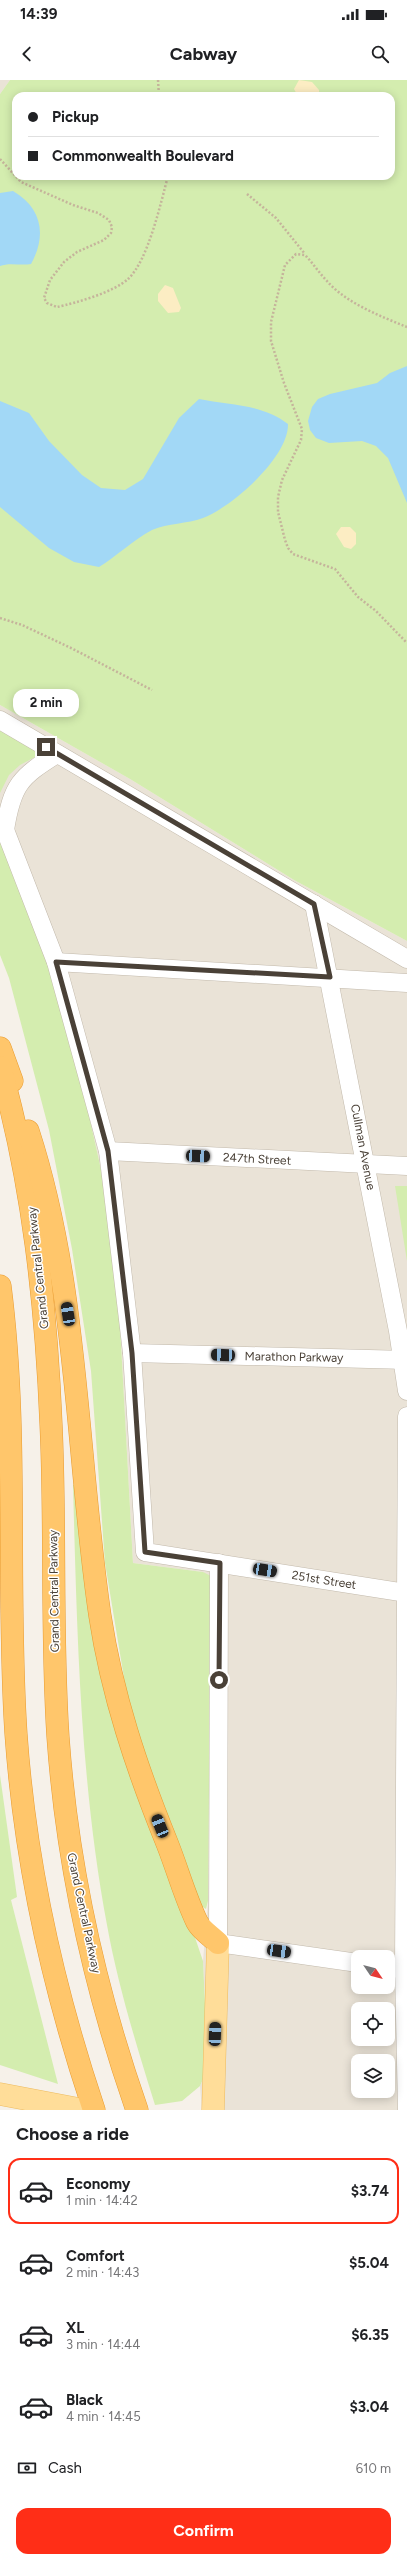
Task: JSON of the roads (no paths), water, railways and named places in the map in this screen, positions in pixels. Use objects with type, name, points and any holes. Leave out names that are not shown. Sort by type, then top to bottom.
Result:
[{"type":"highway","points":[[0,1048],[39,1163],[58,1254],[73,1345],[100,1616],[118,1706],[143,1786],[198,1924],[218,1943]]},
{"type":"highway","name":"Grand Central Parkway","points":[[0,1067],[9,1098],[31,1206],[44,1315],[51,1426],[54,1629],[58,1738],[70,1851],[91,1955],[119,2058],[137,2110]]},
{"type":"highway","points":[[0,1286],[9,1419],[16,1734],[32,1868],[48,1954],[74,2051],[94,2110]]},
{"type":"main road","points":[[213,2110],[218,1943]]},
{"type":"main road","points":[[0,2094],[37,2106],[84,2110]]},
{"type":"street","points":[[0,720],[407,959]]},
{"type":"street","points":[[57,754],[30,772],[18,783],[2,823],[56,962],[108,1151],[132,1353]]},
{"type":"street","name":"Cullman Avenue","points":[[314,904],[330,977],[405,1360],[407,1391]]},
{"type":"street","points":[[56,962],[330,977],[407,983]]},
{"type":"street","name":"247th Street","points":[[108,1151],[407,1166]]},
{"type":"street","name":"Marathon Parkway","points":[[132,1353],[405,1360]]},
{"type":"street","name":"251st Street","points":[[132,1353],[145,1552],[406,1593]]},
{"type":"street","points":[[407,1416],[406,1781],[400,1969],[407,2110]]},
{"type":"street","points":[[220,1563],[218,1943],[351,1962]]},
{"type":"water","points":[[13,191],[23,198],[36,214],[39,223],[39,243],[31,264],[8,264],[0,266],[0,193]]},
{"type":"water","points":[[407,366],[407,503],[388,458],[376,446],[362,441],[329,443],[316,438],[310,430],[308,421],[312,407],[318,399],[330,394],[377,383],[390,373]]},
{"type":"water","points":[[199,399],[245,406],[267,412],[288,424],[286,437],[279,451],[269,465],[243,492],[215,512],[197,520],[164,526],[152,530],[138,538],[99,567],[74,562],[49,548],[0,507],[0,401],[29,413],[49,441],[82,475],[101,488],[125,490],[143,479],[179,418]]}]
